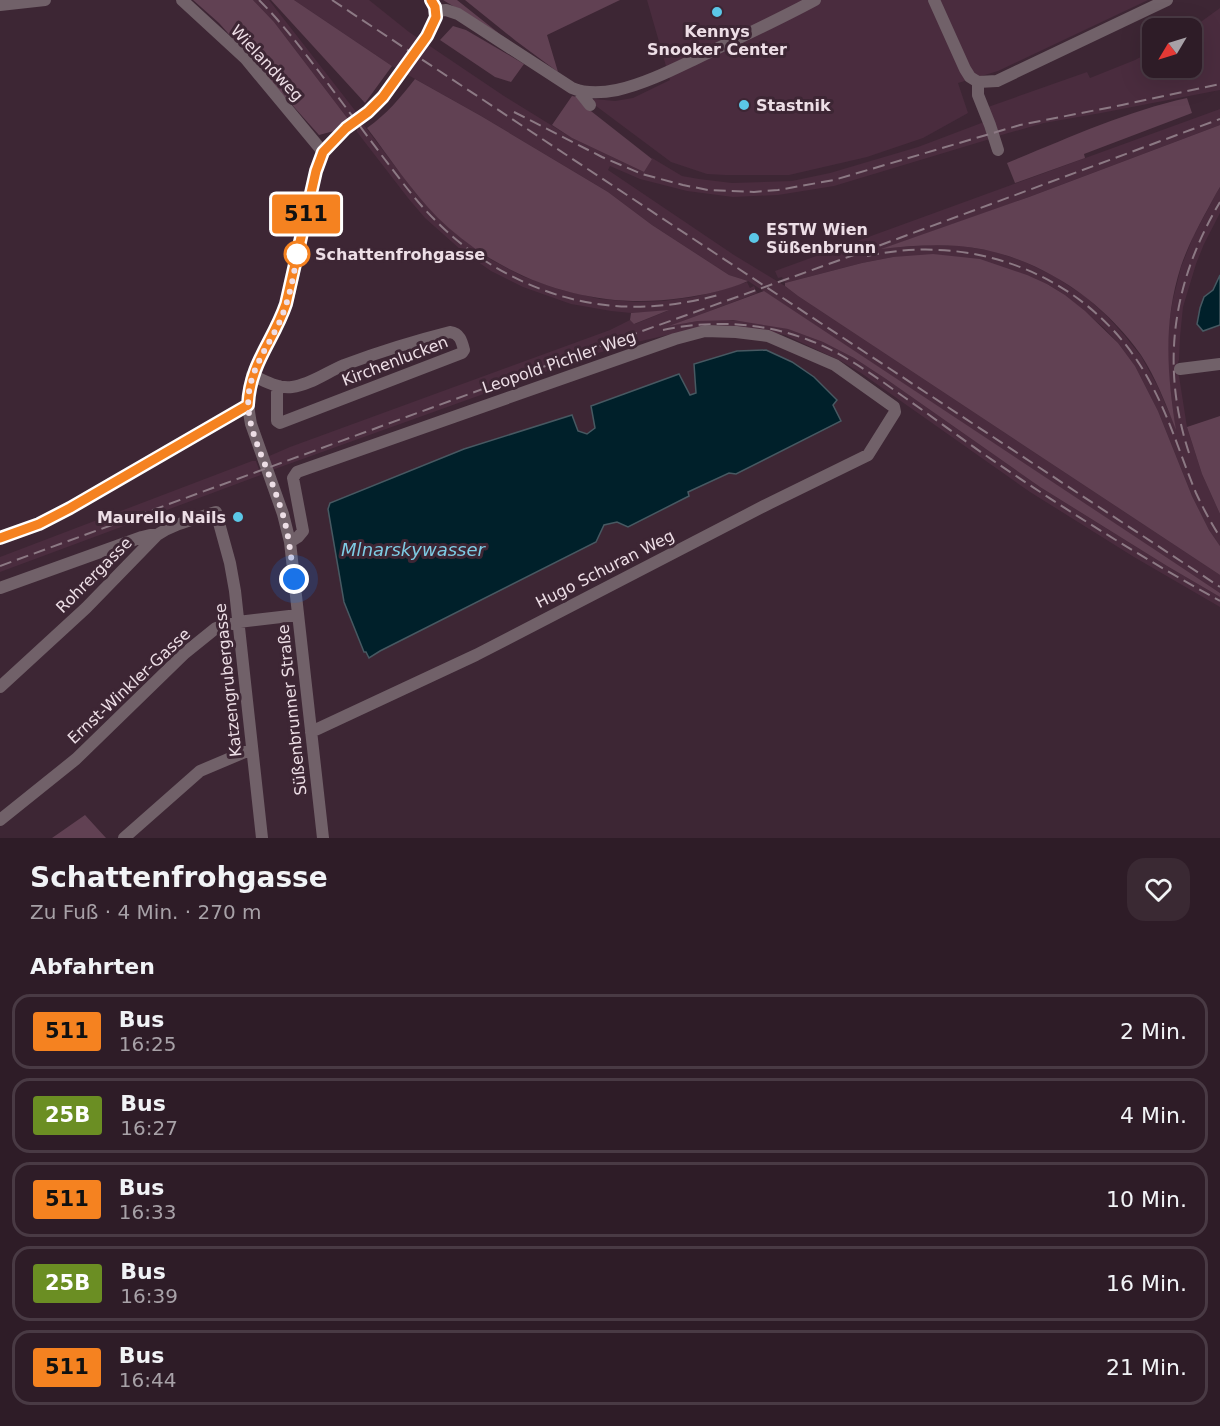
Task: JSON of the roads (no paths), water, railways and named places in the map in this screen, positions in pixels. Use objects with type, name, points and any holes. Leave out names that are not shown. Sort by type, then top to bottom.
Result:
[{"type":"street","points":[[0,5],[45,0]]},
{"type":"street","name":"Wielandweg","points":[[182,0],[245,58],[323,152]]},
{"type":"street","points":[[427,36],[436,19],[434,5],[463,17],[565,84],[588,92],[606,92],[647,80],[721,47],[815,0]]},
{"type":"street","points":[[934,0],[965,69],[970,77],[978,82],[997,81],[1167,0]]},
{"type":"street","points":[[323,152],[346,128],[368,112],[383,97],[404,69]]},
{"type":"street","points":[[978,82],[978,95],[998,150]]},
{"type":"street","points":[[578,90],[590,105]]},
{"type":"street","name":"Süßenbrunner Straße","points":[[322,838],[290,542],[283,514],[255,438],[248,405],[252,375],[286,304],[316,171],[323,152]]},
{"type":"street","name":"Leopold Pichler Weg","points":[[290,542],[303,531],[293,478],[297,472],[675,339],[705,331],[736,332],[768,336],[778,340],[835,365],[894,407],[895,412]]},
{"type":"street","name":"Kirchenlucken","points":[[450,332],[459,336],[464,350],[462,353],[280,423],[277,421],[279,386],[301,385],[340,367],[399,345],[450,332]]},
{"type":"street","points":[[1180,369],[1220,364]]},
{"type":"street","points":[[252,375],[279,386]]},
{"type":"street","points":[[0,538],[59,514],[248,405]]},
{"type":"street","name":"Hugo Schuran Weg","points":[[311,732],[476,655],[868,455],[895,412]]},
{"type":"street","name":"Rohrergasse","points":[[0,687],[86,608],[157,535],[176,525],[216,512],[219,521]]},
{"type":"street","name":"Katzengrubergasse","points":[[219,521],[235,591],[262,838]]},
{"type":"street","points":[[0,588],[142,537],[157,535]]},
{"type":"street","name":"Ernst-Winkler-Gasse","points":[[0,820],[76,759],[185,653],[216,628],[238,622],[298,615]]},
{"type":"street","points":[[124,838],[200,771],[252,749]]},
{"type":"water","points":[[1220,275],[1220,325],[1203,331],[1197,324],[1200,308],[1204,297],[1213,290]]},
{"type":"water","name":"Mlnarskywasser","points":[[766,350],[792,362],[814,377],[837,400],[833,405],[841,421],[736,474],[729,473],[688,492],[689,496],[628,527],[617,522],[604,525],[596,542],[369,658],[364,652],[344,602],[328,509],[330,503],[464,449],[572,415],[578,431],[587,434],[595,428],[591,406],[679,374],[690,395],[696,393],[694,364],[737,351]]},
{"type":"tunnel","points":[[404,69],[427,36]]},
{"type":"railway","points":[[259,0],[298,45],[430,215],[465,247],[495,267],[544,290],[601,305],[642,307],[682,303],[722,294]]},
{"type":"railway","points":[[332,0],[1220,587]]},
{"type":"railway","points":[[514,112],[602,157],[642,174],[708,190],[754,192],[834,180],[1020,125],[1220,84]]},
{"type":"railway","points":[[0,566],[1220,119]]},
{"type":"railway","points":[[1189,453],[1180,420],[1175,388],[1176,324],[1191,262],[1220,202]]},
{"type":"railway","points":[[867,256],[909,250],[951,251],[992,258],[1031,272],[1067,291],[1100,317],[1128,348],[1151,384],[1170,424],[1196,493],[1220,537]]},
{"type":"railway","points":[[663,330],[717,324],[753,326],[789,333],[832,350],[869,372],[985,455],[1071,512],[1220,601]]},
{"type":"place","name":"Kennys Snooker Center","points":[[717,12]]},
{"type":"place","name":"Stastnik","points":[[744,105]]},
{"type":"place","name":"ESTW Wien Süßenbrunn","points":[[754,238]]},
{"type":"place","name":"Schattenfrohgasse","points":[[297,254]]},
{"type":"place","name":"Maurello Nails","points":[[238,517]]}]
